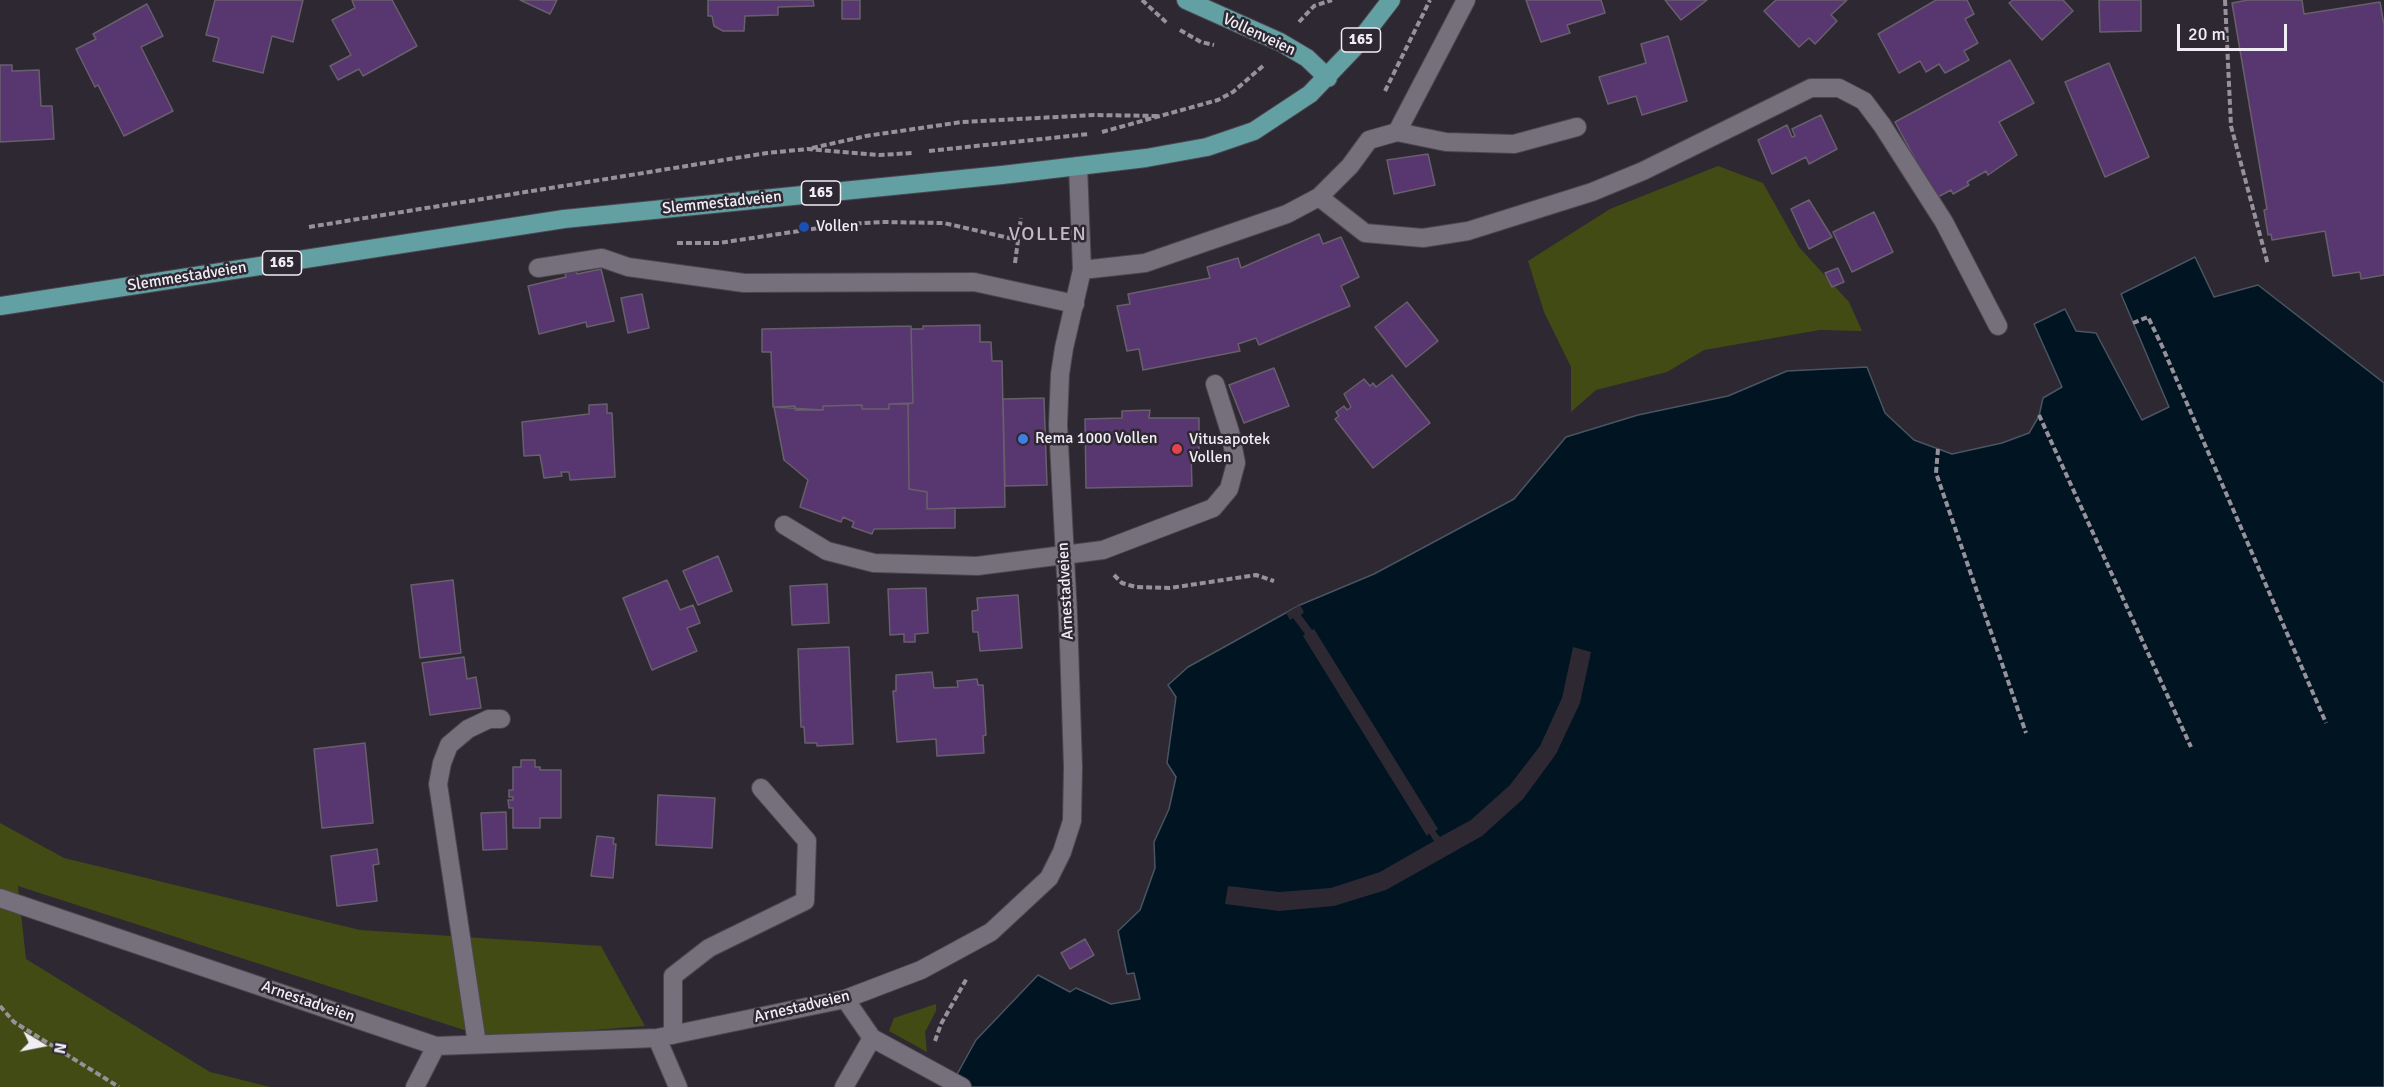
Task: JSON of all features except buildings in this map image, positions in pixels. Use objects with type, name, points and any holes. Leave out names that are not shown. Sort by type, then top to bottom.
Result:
[{"type":"main road","name":"Vollenveien","points":[[1186,0],[1280,42],[1307,58],[1328,78]]},
{"type":"main road","name":"Slemmestadveien","points":[[0,306],[564,219],[1078,166],[1187,151],[1239,136],[1279,116],[1328,78],[1391,0]]},
{"type":"street","points":[[1397,132],[1466,0]]},
{"type":"street","points":[[1319,197],[1365,233],[1423,238],[1468,231],[1592,192],[1633,175],[1811,88],[1839,88],[1864,101],[1882,125],[1944,222],[1998,326]]},
{"type":"street","points":[[1082,270],[1145,262],[1252,228],[1319,197],[1350,166],[1369,140],[1397,132],[1446,142],[1514,144],[1577,127]]},
{"type":"street","name":"Arnestadveien","points":[[0,898],[436,1046],[665,1037],[845,999],[921,970],[991,932],[1042,886],[1057,866],[1072,821],[1068,614],[1059,394],[1064,348],[1082,270],[1078,166]]},
{"type":"street","points":[[538,268],[602,258],[628,267],[744,283],[974,282],[1075,304]]},
{"type":"street","points":[[784,525],[827,550],[874,563],[977,566],[1103,550],[1213,508],[1229,489],[1236,463],[1230,432],[1215,384]]},
{"type":"street","points":[[477,1044],[438,784],[442,763],[449,745],[468,729],[489,719],[501,719]]},
{"type":"street","points":[[678,1087],[665,1037],[673,976],[709,948],[805,901],[807,841],[761,788]]},
{"type":"street","points":[[845,999],[872,1038],[962,1087]]},
{"type":"street","points":[[844,1087],[872,1038]]},
{"type":"street","points":[[415,1087],[436,1046]]},
{"type":"path","points":[[927,152],[1106,132],[1203,105],[1233,92],[1265,64],[1280,42],[1314,6],[1332,0]]},
{"type":"path","points":[[2225,0],[2231,126],[2268,265]]},
{"type":"path","points":[[306,228],[767,153],[808,149],[866,136],[962,122],[1094,115],[1166,116]]},
{"type":"path","points":[[808,149],[879,155],[916,153]]},
{"type":"path","points":[[1012,290],[1021,218]]},
{"type":"path","points":[[673,243],[719,243],[846,224],[882,222],[944,223],[1018,240]]},
{"type":"path","points":[[2133,323],[2148,317],[2162,346],[2326,723]]},
{"type":"path","points":[[2039,416],[2191,747]]},
{"type":"path","points":[[1938,449],[1936,472],[2026,733]]},
{"type":"path","points":[[1103,550],[1112,573],[1122,583],[1136,587],[1170,588],[1202,585],[1256,574],[1274,581]]},
{"type":"path","points":[[926,1068],[941,1024],[970,972]]},
{"type":"path","points":[[0,1006],[14,1022],[118,1087]]},
{"type":"green space","points":[[1718,166],[1763,183],[1799,247],[1849,302],[1862,331],[1820,330],[1704,350],[1667,372],[1596,390],[1571,412],[1571,367],[1544,312],[1528,261],[1610,209]]},
{"type":"green space","points":[[0,823],[64,858],[360,930],[601,946],[645,1026],[489,1038],[18,886],[26,959],[210,1072],[270,1087],[0,1087]]},
{"type":"green space","points":[[936,1004],[936,1011],[925,1032],[927,1052],[889,1031],[894,1018]]},
{"type":"water","points":[[2195,257],[2214,297],[2258,285],[2384,383],[2384,1087],[950,1087],[976,1040],[1038,975],[1070,992],[1076,988],[1111,1004],[1140,999],[1134,973],[1127,974],[1118,931],[1140,910],[1155,868],[1154,842],[1169,809],[1176,777],[1167,763],[1176,697],[1168,685],[1188,667],[1300,605],[1374,574],[1514,499],[1566,437],[1638,415],[1728,396],[1787,371],[1867,367],[1885,413],[1914,440],[1952,454],[2002,443],[2029,433],[2039,416],[2043,398],[2062,387],[2034,324],[2065,309],[2076,331],[2096,333],[2142,420],[2169,407],[2121,294]]},
{"type":"pier","points":[[1300,605],[1304,612],[1301,615],[1312,630],[1314,629],[1438,829],[1435,831],[1440,837],[1471,820],[1510,785],[1540,746],[1562,698],[1573,647],[1591,652],[1580,703],[1556,754],[1523,799],[1482,836],[1386,890],[1334,906],[1279,911],[1225,904],[1228,886],[1279,892],[1331,888],[1380,872],[1434,841],[1429,833],[1427,836],[1303,636],[1305,634],[1293,618],[1290,620],[1286,613]]},
{"type":"place","name":"Vollen","points":[[804,227]]},
{"type":"place","name":"Rema 1000 Vollen","points":[[1023,439]]},
{"type":"place","name":"Vitusapotek Vollen","points":[[1177,449]]},
{"type":"district","name":"VOLLEN","points":[[1048,235]]}]
